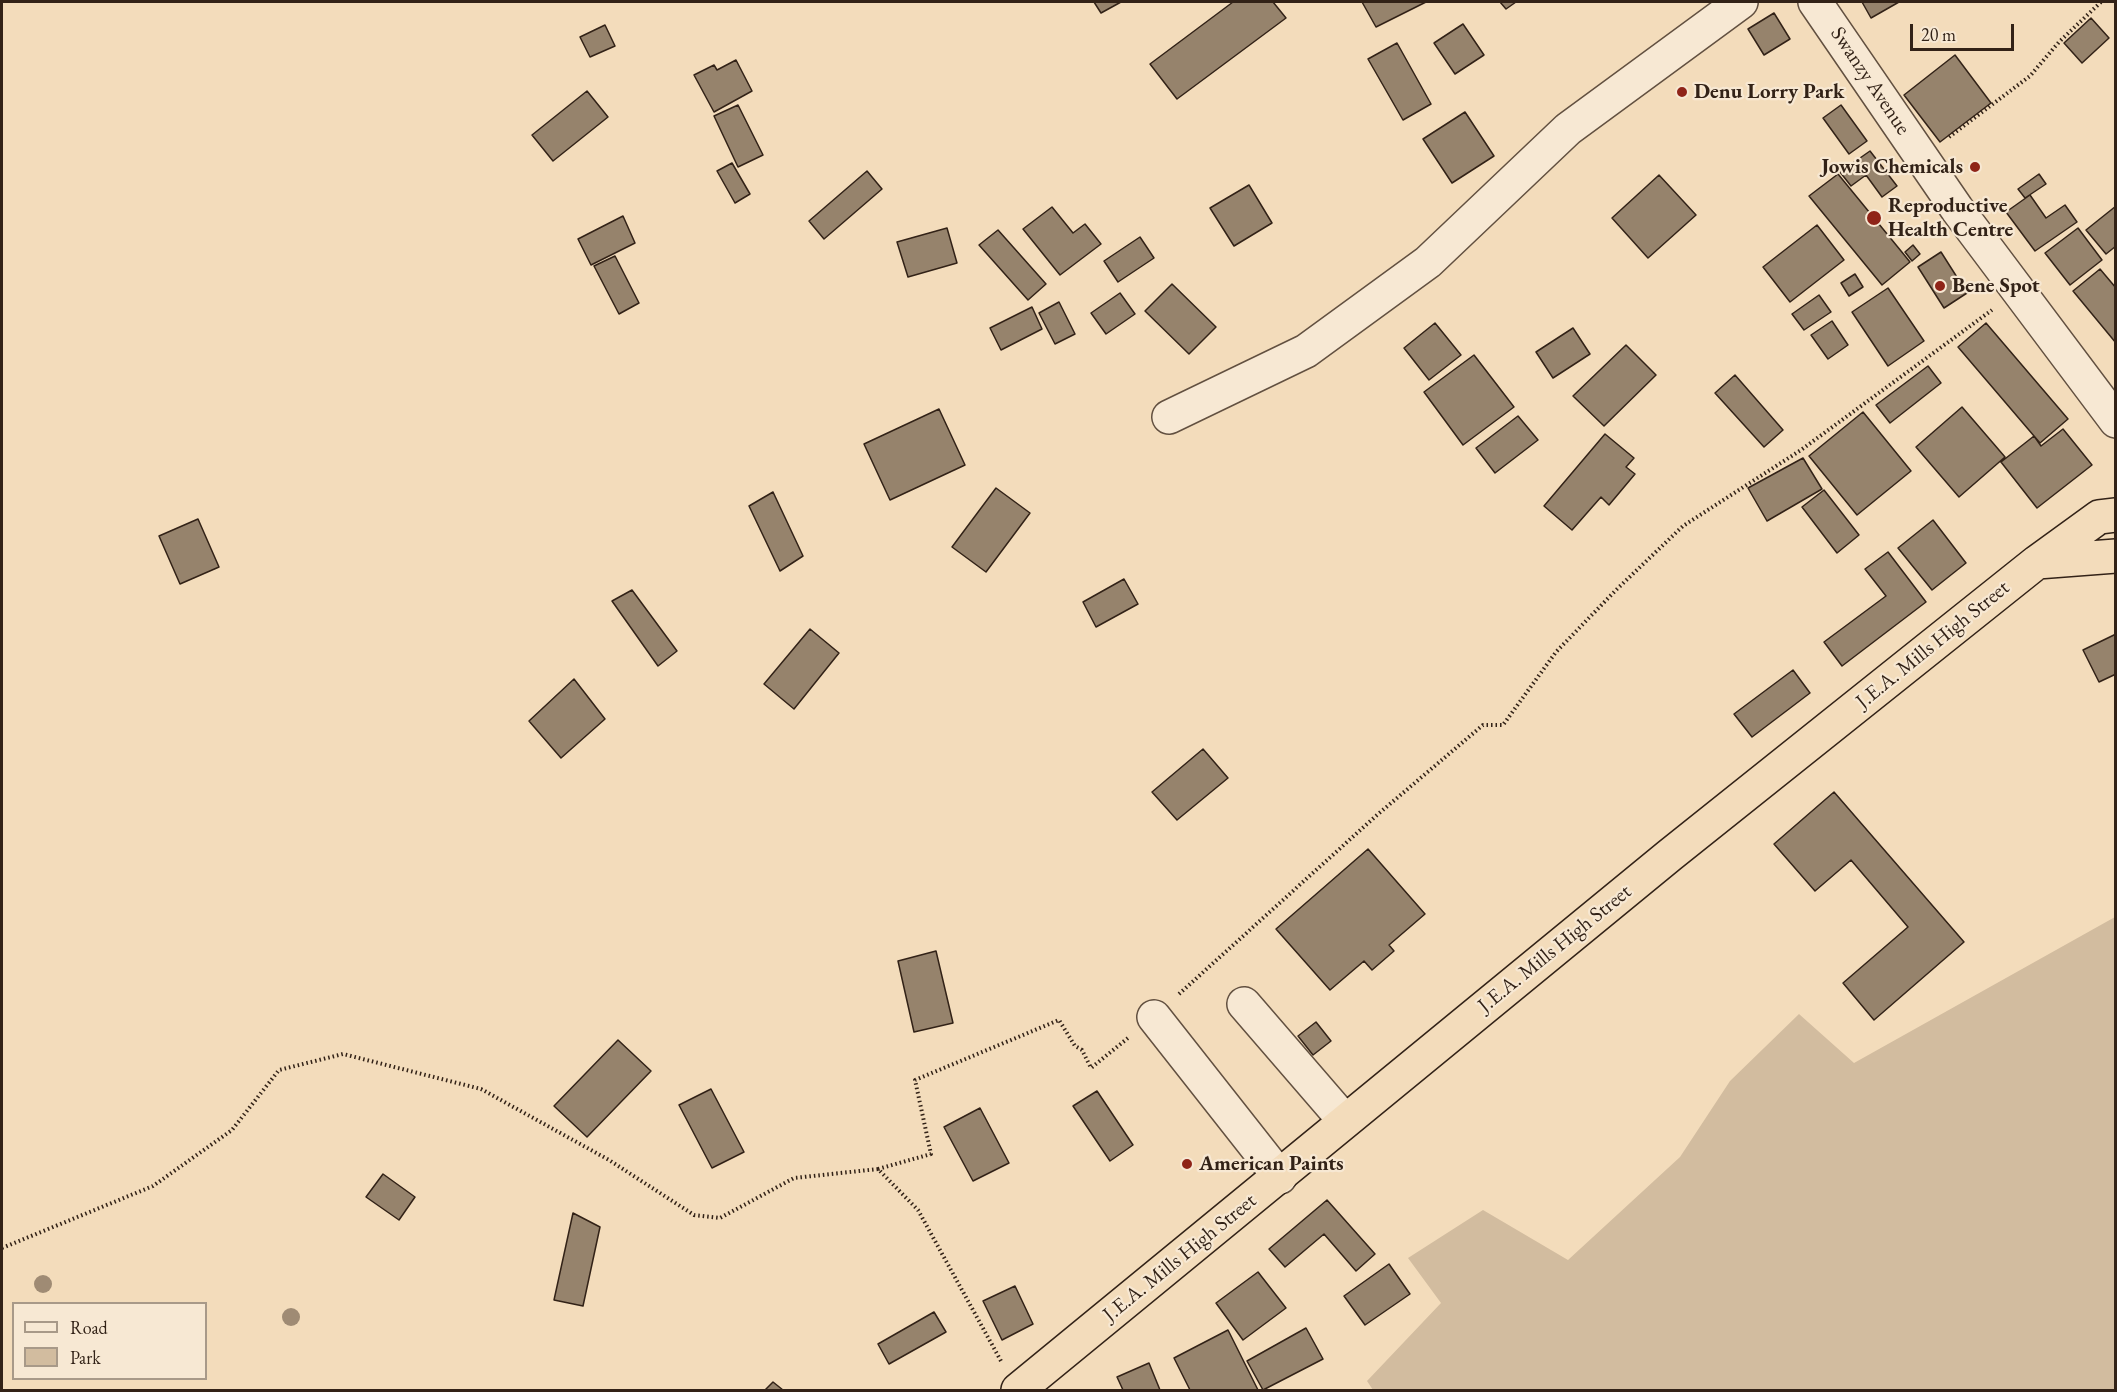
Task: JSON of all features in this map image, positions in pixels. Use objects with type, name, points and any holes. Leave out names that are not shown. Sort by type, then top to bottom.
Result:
[{"type":"highway","name":"J.E.A. Mills High Street","points":[[1012,1380],[1280,1177],[1670,855],[2037,562],[2107,516]]},
{"type":"highway","points":[[2037,562],[2115,556]]},
{"type":"street","points":[[1169,417],[1305,351],[1428,262],[1568,129],[1742,2]]},
{"type":"street","name":"Swanzy Avenue","points":[[1817,2],[1957,209],[2115,421]]},
{"type":"street","points":[[1244,1004],[1345,1121]]},
{"type":"street","points":[[1154,1017],[1280,1177]]},
{"type":"path","points":[[1923,158],[2030,76],[2059,42],[2101,2]]},
{"type":"path","points":[[2,1248],[153,1186],[232,1130],[279,1070],[343,1054],[481,1089],[609,1160],[694,1215],[720,1218],[794,1178],[878,1169],[931,1154],[915,1080],[1059,1020],[1075,1046],[1082,1050],[1091,1068],[1154,1017],[1377,815],[1483,725],[1503,725],[1556,652],[1683,526],[1801,450],[2019,290]]},
{"type":"path","points":[[878,1169],[918,1210],[1012,1380]]},
{"type":"green space","points":[[2115,917],[2115,1390],[1373,1390],[1367,1381],[1441,1303],[1408,1258],[1483,1210],[1568,1260],[1680,1157],[1730,1081],[1799,1014],[1854,1063]]},
{"type":"building","points":[[1094,2],[1121,2],[1101,13]]},
{"type":"building","points":[[1233,2],[1273,2],[1286,18],[1177,99],[1150,64]]},
{"type":"building","points":[[1362,2],[1426,2],[1376,27]]},
{"type":"building","points":[[1500,2],[1516,2],[1506,9]]},
{"type":"building","points":[[1862,2],[1899,2],[1871,18]]},
{"type":"building","points":[[1774,13],[1790,39],[1764,55],[1748,29]]},
{"type":"building","points":[[2091,18],[2109,38],[2082,63],[2064,43]]},
{"type":"building","points":[[1463,24],[1484,55],[1455,74],[1434,43]]},
{"type":"building","points":[[605,25],[615,46],[590,57],[580,37]]},
{"type":"building","points":[[1397,43],[1431,104],[1403,120],[1368,59]]},
{"type":"building","points":[[1955,55],[1991,103],[1940,142],[1904,95]]},
{"type":"building","points":[[736,60],[752,91],[714,112],[694,75],[714,65],[717,70]]},
{"type":"building","points":[[587,91],[608,117],[553,161],[532,135]]},
{"type":"building","points":[[738,105],[763,155],[738,167],[714,116]]},
{"type":"building","points":[[1841,105],[1867,141],[1849,154],[1823,118]]},
{"type":"building","points":[[1465,112],[1494,156],[1452,183],[1423,139]]},
{"type":"building","points":[[1870,151],[1897,186],[1882,197],[1866,175],[1851,186],[1840,172]]},
{"type":"building","points":[[732,163],[750,194],[735,203],[717,171]]},
{"type":"building","points":[[867,171],[882,189],[824,239],[809,221]]},
{"type":"building","points":[[1838,174],[1910,262],[1882,285],[1809,196]]},
{"type":"building","points":[[2039,174],[2046,184],[2025,198],[2018,189]]},
{"type":"building","points":[[1659,175],[1696,215],[1648,258],[1612,218]]},
{"type":"building","points":[[1249,185],[1272,223],[1234,246],[1210,208]]},
{"type":"building","points":[[2030,195],[2046,218],[2065,205],[2077,222],[2035,251],[2006,212]]},
{"type":"building","points":[[2116,206],[2116,246],[2106,254],[2086,230]]},
{"type":"building","points":[[1052,207],[1073,233],[1085,224],[1101,244],[1060,275],[1023,229]]},
{"type":"building","points":[[623,216],[635,243],[591,265],[578,239]]},
{"type":"building","points":[[1817,225],[1844,260],[1790,302],[1763,267]]},
{"type":"building","points":[[947,228],[957,263],[908,277],[897,242]]},
{"type":"building","points":[[2078,228],[2102,260],[2070,285],[2045,253]]},
{"type":"building","points":[[998,230],[1046,284],[1028,300],[979,245]]},
{"type":"building","points":[[1140,237],[1154,258],[1118,282],[1104,261]]},
{"type":"building","points":[[1913,245],[1920,254],[1912,261],[1905,252]]},
{"type":"building","points":[[1941,252],[1967,293],[1944,308],[1918,267]]},
{"type":"building","points":[[615,256],[639,303],[619,314],[594,266]]},
{"type":"building","points":[[2100,269],[2116,288],[2116,343],[2073,291]]},
{"type":"building","points":[[1855,274],[1863,287],[1849,296],[1841,283]]},
{"type":"building","points":[[1172,284],[1216,327],[1189,354],[1145,311]]},
{"type":"building","points":[[1888,288],[1924,341],[1888,366],[1852,312]]},
{"type":"building","points":[[1120,293],[1135,314],[1106,334],[1091,313]]},
{"type":"building","points":[[1819,295],[1831,312],[1804,330],[1792,314]]},
{"type":"building","points":[[1059,302],[1075,334],[1055,344],[1039,313]]},
{"type":"building","points":[[1032,307],[1042,329],[1001,350],[990,328]]},
{"type":"building","points":[[1832,321],[1848,345],[1828,359],[1811,335]]},
{"type":"building","points":[[1435,323],[1461,355],[1429,380],[1404,348]]},
{"type":"building","points":[[1986,323],[2068,419],[2040,443],[1958,347]]},
{"type":"building","points":[[1573,328],[1590,354],[1553,378],[1536,352]]},
{"type":"building","points":[[1626,345],[1656,375],[1604,426],[1573,396]]},
{"type":"building","points":[[1474,355],[1514,407],[1463,445],[1424,392]]},
{"type":"building","points":[[1928,366],[1941,383],[1890,423],[1876,405]]},
{"type":"building","points":[[1735,375],[1783,430],[1764,447],[1715,393]]},
{"type":"building","points":[[1962,407],[2005,457],[1959,497],[1916,447]]},
{"type":"building","points":[[939,409],[965,465],[890,500],[864,444]]},
{"type":"building","points":[[1863,412],[1911,471],[1857,515],[1809,456]]},
{"type":"building","points":[[1518,416],[1538,440],[1495,473],[1476,448]]},
{"type":"building","points":[[2063,429],[2092,465],[2037,508],[2001,462],[2034,436],[2041,446]]},
{"type":"building","points":[[1605,434],[1634,458],[1626,467],[1635,474],[1609,505],[1601,497],[1572,530],[1544,506]]},
{"type":"building","points":[[1803,458],[1822,489],[1767,521],[1748,488]]},
{"type":"building","points":[[996,488],[1030,513],[986,572],[952,547]]},
{"type":"building","points":[[1824,490],[1859,535],[1837,553],[1802,507]]},
{"type":"building","points":[[773,492],[803,556],[780,571],[749,506]]},
{"type":"building","points":[[198,519],[219,567],[180,584],[159,536]]},
{"type":"building","points":[[1933,520],[1966,563],[1932,590],[1898,548]]},
{"type":"building","points":[[1888,552],[1926,602],[1842,666],[1824,642],[1886,596],[1865,569]]},
{"type":"building","points":[[1124,579],[1138,604],[1096,627],[1083,602]]},
{"type":"building","points":[[632,590],[677,651],[658,666],[612,601]]},
{"type":"building","points":[[810,629],[839,653],[794,709],[764,684]]},
{"type":"building","points":[[2116,634],[2116,674],[2099,682],[2083,650]]},
{"type":"building","points":[[1793,670],[1810,693],[1752,737],[1734,714]]},
{"type":"building","points":[[574,679],[605,719],[561,758],[529,721]]},
{"type":"building","points":[[1203,749],[1228,778],[1177,820],[1152,792]]},
{"type":"building","points":[[1834,792],[1964,942],[1874,1020],[1843,983],[1908,927],[1851,860],[1815,891],[1774,844]]},
{"type":"building","points":[[1368,849],[1425,914],[1389,945],[1394,951],[1372,970],[1364,961],[1330,990],[1276,929]]},
{"type":"building","points":[[936,951],[953,1023],[914,1032],[898,961]]},
{"type":"building","points":[[1316,1022],[1331,1041],[1313,1055],[1298,1036]]},
{"type":"building","points":[[618,1040],[651,1071],[587,1137],[554,1106]]},
{"type":"building","points":[[711,1089],[744,1152],[712,1168],[679,1105]]},
{"type":"building","points":[[1097,1091],[1133,1145],[1110,1161],[1073,1106]]},
{"type":"building","points":[[980,1108],[1009,1163],[973,1181],[944,1127]]},
{"type":"building","points":[[383,1174],[415,1197],[399,1220],[366,1197]]},
{"type":"building","points":[[1327,1200],[1375,1254],[1356,1271],[1324,1234],[1285,1267],[1269,1249]]},
{"type":"building","points":[[573,1213],[600,1227],[583,1306],[554,1300]]},
{"type":"building","points":[[1389,1264],[1410,1294],[1365,1325],[1344,1296]]},
{"type":"building","points":[[1258,1272],[1286,1308],[1243,1340],[1216,1303]]},
{"type":"building","points":[[1015,1286],[1033,1324],[1002,1340],[983,1301]]},
{"type":"building","points":[[934,1312],[946,1332],[889,1364],[878,1344]]},
{"type":"building","points":[[1306,1328],[1323,1359],[1263,1390],[1247,1361]]},
{"type":"building","points":[[1228,1330],[1258,1390],[1190,1390],[1174,1358]]},
{"type":"building","points":[[1149,1363],[1160,1390],[1123,1390],[1117,1377]]},
{"type":"building","points":[[773,1382],[783,1390],[765,1390]]},
{"type":"place","name":"Denu Lorry Park","points":[[1682,92]]},
{"type":"place","name":"Jowis Chemicals","points":[[1975,167]]},
{"type":"place","name":"Reproductive Health Centre","points":[[1874,218]]},
{"type":"place","name":"Bene Spot","points":[[1940,286]]},
{"type":"place","name":"American Paints","points":[[1187,1164]]}]
